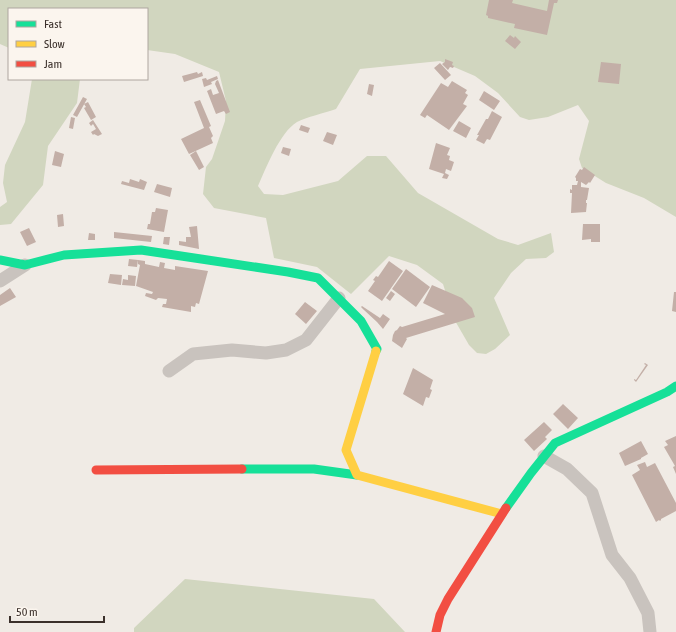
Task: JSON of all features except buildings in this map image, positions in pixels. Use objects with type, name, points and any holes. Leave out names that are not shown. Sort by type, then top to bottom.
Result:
[{"type":"street","points":[[0,280],[25,264],[64,255],[141,250],[280,270],[318,278],[361,320],[377,349],[346,450],[356,475]]},
{"type":"street","points":[[0,260],[25,264]]},
{"type":"street","points":[[169,371],[193,354],[232,350],[266,353],[286,350],[306,340],[339,298]]},
{"type":"street","points":[[436,632],[442,610],[502,514],[555,443],[667,392],[676,386]]},
{"type":"street","points":[[544,456],[567,469],[592,493],[612,555],[630,578],[648,614],[650,632]]},
{"type":"street","points":[[96,470],[314,470],[356,475],[502,514]]},
{"type":"green space","points":[[0,0],[676,0],[676,217],[644,198],[606,183],[582,168],[579,159],[589,121],[578,105],[548,117],[529,120],[520,117],[498,93],[475,76],[440,61],[360,69],[336,109],[301,120],[291,127],[279,142],[269,160],[258,186],[264,194],[283,195],[338,181],[367,156],[386,156],[418,193],[498,239],[518,245],[551,233],[554,252],[546,258],[526,259],[511,273],[494,298],[510,335],[495,349],[486,354],[477,353],[469,345],[454,319],[443,284],[417,265],[389,256],[351,294],[317,267],[274,258],[266,218],[214,208],[203,194],[206,167],[212,159],[225,121],[226,101],[219,72],[175,54],[148,50],[148,8],[8,8],[8,48],[0,44]]},
{"type":"green space","points":[[32,80],[80,80],[77,103],[48,146],[43,185],[11,224],[0,225],[0,207],[7,202],[3,183],[5,165],[25,122]]},
{"type":"green space","points":[[185,579],[374,599],[405,632],[134,632],[134,628]]},
{"type":"traffic: fast","points":[[0,260],[25,265],[64,255],[141,250],[288,272],[318,278],[361,321],[377,349],[376,351]]},
{"type":"traffic: fast","points":[[506,508],[555,443],[667,392],[676,386]]},
{"type":"traffic: fast","points":[[242,469],[314,469],[357,475]]},
{"type":"traffic: slow","points":[[376,351],[346,450],[357,475],[502,514]]},
{"type":"traffic: jam","points":[[96,470],[242,469]]},
{"type":"traffic: jam","points":[[436,632],[440,615],[448,599],[506,508]]}]
